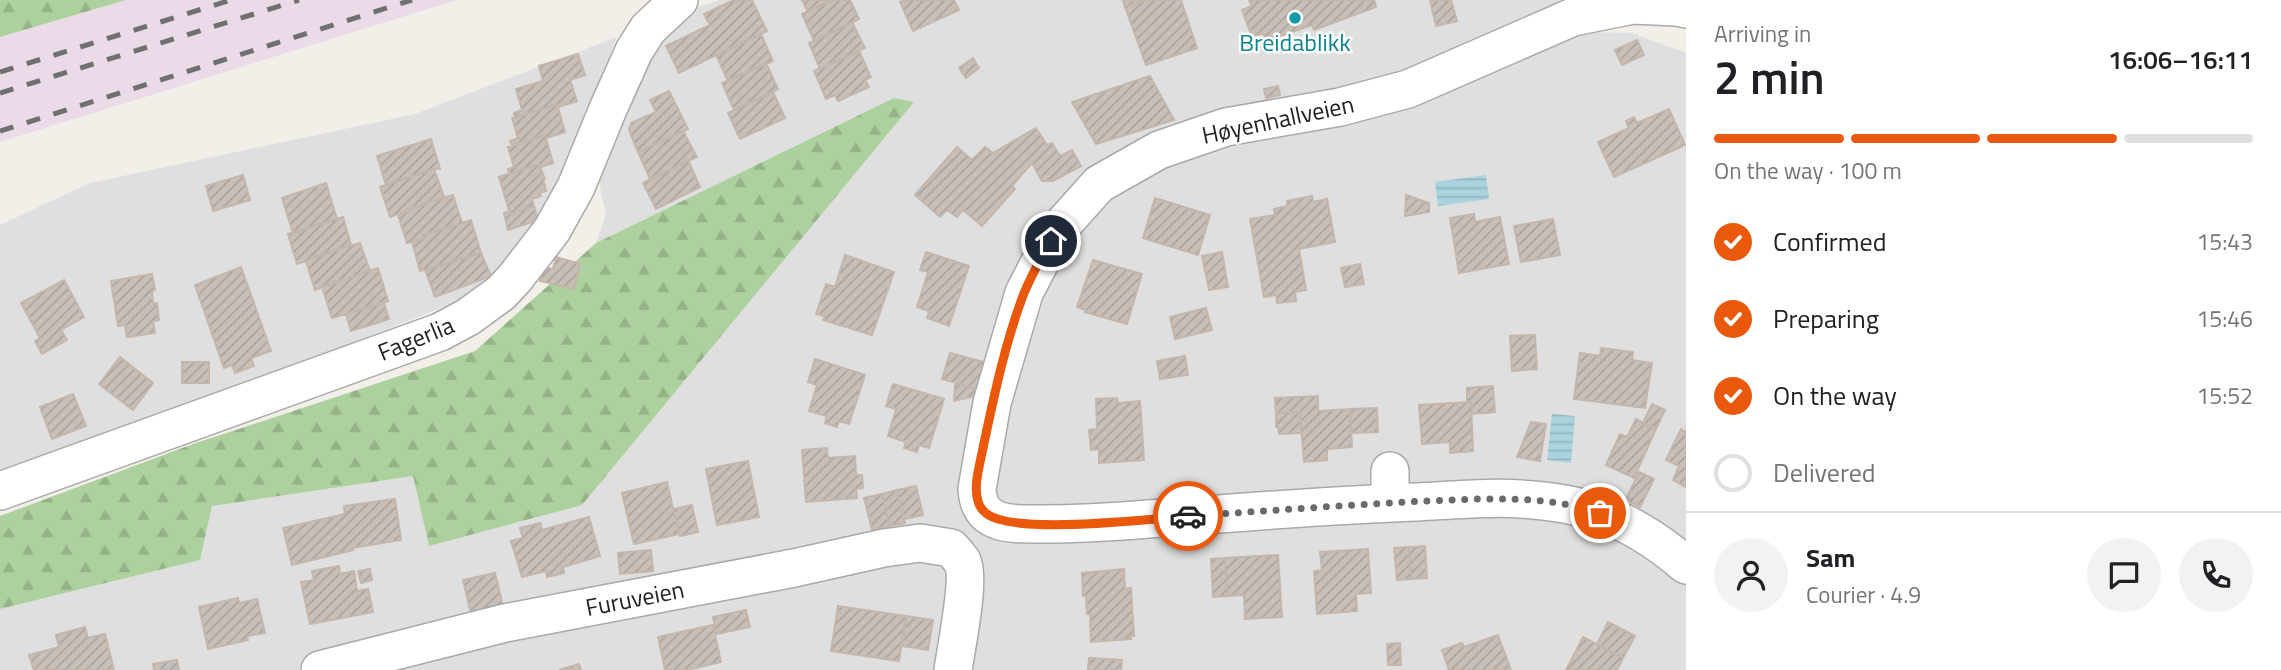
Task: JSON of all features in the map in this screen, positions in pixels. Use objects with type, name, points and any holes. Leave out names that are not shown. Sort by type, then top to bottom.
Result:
[{"type":"street","name":"Fagerlia","points":[[0,491],[440,332],[484,306],[515,278],[552,230],[576,187],[634,51],[648,29],[679,0]]},
{"type":"street","name":"Høyenhallveien","points":[[1686,9],[1632,3],[1573,16],[1408,89],[1340,107],[1226,127],[1170,146],[1130,165],[1099,184],[1051,241],[1024,293],[992,403],[980,466],[978,500],[986,513],[1014,524],[1079,524],[1390,487],[1513,498],[1586,508],[1628,523],[1651,537],[1686,565]]},
{"type":"street","name":"Furuveien","points":[[320,670],[505,623],[920,543],[951,548],[962,562],[965,571],[953,670]]},
{"type":"shaded area","points":[[126,0],[457,0],[0,142],[0,37]]},
{"type":"shaded area","points":[[719,0],[1571,0],[1582,32],[1632,33],[1686,53],[1686,670],[0,670],[0,609],[200,560],[212,506],[413,476],[429,546],[913,102],[894,98],[596,243],[606,215],[598,177],[660,33],[699,7]]},
{"type":"shaded area","points":[[617,37],[548,209],[485,290],[20,476],[0,480],[0,225],[90,183],[415,114]]},
{"type":"green space","points":[[0,0],[126,0],[0,37]]},
{"type":"green space","points":[[894,98],[914,102],[582,505],[429,546],[413,476],[212,506],[200,560],[0,609],[0,516],[193,444],[475,351],[596,243]]},
{"type":"water","points":[[1486,175],[1489,199],[1438,206],[1435,182]]},
{"type":"water","points":[[1552,414],[1575,416],[1571,463],[1547,460]]},
{"type":"building","points":[[734,0],[752,0],[767,31],[679,73],[666,46],[710,25],[704,14]]},
{"type":"building","points":[[802,0],[832,0],[808,12]]},
{"type":"building","points":[[832,0],[850,0],[859,19],[814,41],[802,14]]},
{"type":"building","points":[[954,0],[959,10],[913,31],[900,2]]},
{"type":"building","points":[[1123,0],[1147,0],[1125,7]]},
{"type":"building","points":[[1147,0],[1181,0],[1197,48],[1146,65],[1125,7]]},
{"type":"building","name":"Breidablikk","points":[[1249,0],[1374,0],[1376,7],[1314,30],[1312,25],[1266,41],[1263,33],[1252,37],[1242,10],[1252,6]]},
{"type":"building","points":[[1430,0],[1451,0],[1457,21],[1436,26]]},
{"type":"building","points":[[852,22],[865,48],[820,69],[809,43]]},
{"type":"building","points":[[761,34],[773,61],[728,81],[716,55]]},
{"type":"building","points":[[1637,40],[1644,55],[1622,65],[1615,50]]},
{"type":"building","points":[[859,51],[871,77],[865,80],[869,87],[838,101],[835,95],[826,99],[814,71]]},
{"type":"building","points":[[578,54],[585,75],[570,80],[577,101],[558,107],[557,104],[515,118],[514,113],[522,110],[516,89],[543,81],[539,66]]},
{"type":"building","points":[[973,58],[979,68],[966,78],[959,68]]},
{"type":"building","points":[[766,63],[778,89],[734,110],[722,83]]},
{"type":"building","points":[[1150,76],[1174,120],[1096,144],[1072,102]]},
{"type":"building","points":[[1278,86],[1280,95],[1266,98],[1264,89]]},
{"type":"building","points":[[669,91],[688,129],[638,152],[629,130],[631,123],[656,112],[650,100]]},
{"type":"building","points":[[773,92],[785,118],[740,139],[728,113]]},
{"type":"building","points":[[557,104],[565,132],[512,145],[510,141],[518,138],[512,118]]},
{"type":"building","points":[[1669,109],[1685,145],[1614,177],[1598,142],[1629,128],[1626,121],[1634,117],[1637,123]]},
{"type":"building","points":[[1036,128],[1047,145],[1052,143],[1060,156],[1072,150],[1081,166],[1053,181],[1042,181],[1032,163],[1012,186],[1015,189],[982,226],[963,210],[957,217],[947,210],[940,217],[915,195],[957,147],[972,160],[985,147],[993,153]]},
{"type":"building","points":[[683,131],[697,157],[650,179],[638,152]]},
{"type":"building","points":[[545,135],[553,163],[541,167],[539,164],[509,174],[508,169],[514,167],[508,147]]},
{"type":"building","points":[[431,139],[440,169],[386,185],[377,156]]},
{"type":"building","points":[[688,160],[700,187],[656,209],[643,183]]},
{"type":"building","points":[[539,164],[546,191],[532,199],[534,206],[510,214],[499,177]]},
{"type":"building","points":[[434,169],[444,197],[390,217],[380,187]]},
{"type":"building","points":[[243,175],[250,200],[213,211],[206,186]]},
{"type":"building","points":[[326,183],[337,219],[293,233],[282,198]]},
{"type":"building","points":[[453,195],[462,223],[407,243],[398,215],[408,212],[407,209]]},
{"type":"building","points":[[1406,195],[1429,203],[1429,212],[1405,216]]},
{"type":"building","points":[[1312,196],[1313,202],[1327,199],[1335,242],[1299,249],[1306,290],[1295,292],[1296,301],[1277,303],[1276,295],[1264,297],[1250,219],[1275,215],[1274,209],[1287,206],[1287,201]]},
{"type":"building","points":[[1155,198],[1210,215],[1198,255],[1143,238]]},
{"type":"building","points":[[534,206],[538,220],[508,230],[504,213],[510,211],[510,214]]},
{"type":"building","points":[[1474,214],[1475,222],[1500,217],[1509,264],[1459,273],[1450,218]]},
{"type":"building","points":[[343,217],[351,245],[297,264],[288,234]]},
{"type":"building","points":[[1553,219],[1560,255],[1521,262],[1514,226]]},
{"type":"building","points":[[471,220],[481,253],[420,271],[412,242],[424,239],[423,235]]},
{"type":"building","points":[[360,243],[370,271],[315,290],[306,261]]},
{"type":"building","points":[[926,252],[969,266],[949,326],[927,318],[929,311],[917,307],[928,272],[920,270]]},
{"type":"building","points":[[1222,252],[1228,287],[1209,290],[1202,256]]},
{"type":"building","points":[[481,253],[491,276],[435,297],[425,270]]},
{"type":"building","points":[[845,255],[894,272],[872,335],[823,320],[825,316],[816,314],[826,284],[835,287]]},
{"type":"building","points":[[556,257],[580,264],[574,289],[540,281],[543,267],[553,269]]},
{"type":"building","points":[[1093,260],[1142,274],[1127,324],[1085,312],[1086,310],[1077,307]]},
{"type":"building","points":[[1360,264],[1364,284],[1345,287],[1341,268]]},
{"type":"building","points":[[241,267],[271,351],[251,358],[254,366],[235,373],[232,365],[224,368],[195,285]]},
{"type":"building","points":[[378,268],[388,301],[332,318],[322,287]]},
{"type":"building","points":[[152,274],[155,290],[152,291],[153,304],[157,303],[159,320],[153,321],[155,333],[127,337],[125,325],[118,326],[111,281]]},
{"type":"building","points":[[64,280],[84,317],[61,330],[67,340],[42,354],[35,341],[40,338],[21,303]]},
{"type":"building","points":[[384,303],[389,319],[351,331],[346,314]]},
{"type":"building","points":[[1206,308],[1212,330],[1175,339],[1170,317]]},
{"type":"building","points":[[1535,335],[1537,369],[1512,371],[1510,336]]},
{"type":"building","points":[[1601,348],[1633,352],[1632,360],[1652,363],[1645,408],[1574,399],[1580,353],[1600,356]]},
{"type":"building","points":[[950,353],[987,363],[976,388],[942,379]]},
{"type":"building","points":[[1185,356],[1188,375],[1160,379],[1157,361]]},
{"type":"building","points":[[120,357],[153,383],[133,410],[99,384]]},
{"type":"building","points":[[815,359],[865,375],[849,424],[839,421],[837,427],[825,423],[827,416],[809,411],[817,385],[808,382]]},
{"type":"building","points":[[182,362],[209,362],[209,383],[182,383]]},
{"type":"building","points":[[955,383],[976,389],[975,396],[954,401]]},
{"type":"building","points":[[893,384],[944,399],[929,448],[919,445],[917,452],[904,448],[906,442],[888,436],[896,409],[886,406]]},
{"type":"building","points":[[1493,386],[1495,412],[1472,414],[1471,402],[1467,402],[1467,388]]},
{"type":"building","points":[[73,394],[86,426],[52,439],[40,407]]},
{"type":"building","points":[[1318,396],[1318,411],[1350,409],[1352,447],[1327,449],[1327,460],[1304,462],[1300,412],[1276,413],[1275,398]]},
{"type":"building","points":[[1117,398],[1118,403],[1140,401],[1144,460],[1099,463],[1099,449],[1091,450],[1089,430],[1097,429],[1096,399]]},
{"type":"building","points":[[1471,402],[1473,451],[1450,453],[1450,442],[1422,444],[1419,405]]},
{"type":"building","points":[[1652,404],[1665,410],[1656,429],[1643,423]]},
{"type":"building","points":[[1377,408],[1378,432],[1351,433],[1350,409]]},
{"type":"building","points":[[1300,412],[1301,433],[1279,434],[1276,413]]},
{"type":"building","points":[[1636,419],[1656,429],[1634,478],[1606,465],[1620,434],[1627,437]]},
{"type":"building","points":[[1531,422],[1546,424],[1540,461],[1517,457]]},
{"type":"building","points":[[1681,429],[1686,432],[1686,487],[1673,480],[1679,466],[1666,460]]},
{"type":"building","points":[[827,448],[828,458],[855,456],[856,475],[862,475],[863,488],[856,489],[857,498],[806,502],[802,450]]},
{"type":"building","points":[[748,461],[759,517],[717,525],[706,469]]},
{"type":"building","points":[[1639,472],[1654,479],[1640,507],[1626,499]]},
{"type":"building","points":[[667,482],[679,534],[634,544],[622,493]]},
{"type":"building","points":[[916,486],[923,515],[904,519],[897,490]]},
{"type":"building","points":[[897,490],[905,523],[889,526],[882,494]]},
{"type":"building","points":[[882,494],[889,526],[872,530],[864,498]]},
{"type":"building","points":[[395,499],[401,540],[352,548],[353,550],[292,565],[283,528],[345,514],[344,506]]},
{"type":"building","points":[[692,505],[698,532],[680,536],[673,509]]},
{"type":"building","points":[[589,517],[600,556],[563,567],[564,573],[547,577],[546,571],[522,577],[511,541],[523,538],[520,528],[540,523],[542,530]]},
{"type":"building","points":[[1425,546],[1427,578],[1411,579],[1409,547]]},
{"type":"building","points":[[1409,547],[1411,579],[1397,580],[1394,548]]},
{"type":"building","points":[[1368,549],[1371,593],[1356,594],[1357,611],[1317,614],[1314,571],[1322,570],[1320,552]]},
{"type":"building","points":[[651,550],[653,571],[620,574],[618,553]]},
{"type":"building","points":[[1278,555],[1282,617],[1245,619],[1244,595],[1228,596],[1225,558]]},
{"type":"building","points":[[1225,558],[1228,596],[1213,597],[1211,559]]},
{"type":"building","points":[[339,566],[340,574],[354,571],[357,591],[368,589],[373,612],[310,624],[301,582],[314,580],[312,571]]},
{"type":"building","points":[[370,569],[372,580],[361,583],[358,571]]},
{"type":"building","points":[[1124,569],[1125,589],[1131,588],[1134,636],[1130,636],[1131,639],[1091,642],[1090,614],[1087,614],[1086,596],[1083,596],[1082,573]]},
{"type":"building","points":[[495,573],[503,606],[471,614],[463,580]]},
{"type":"building","points":[[238,598],[239,603],[257,599],[265,633],[247,636],[248,640],[208,649],[199,607]]},
{"type":"building","points":[[838,606],[906,616],[899,661],[831,651]]},
{"type":"building","points":[[746,610],[750,627],[716,634],[713,617]]},
{"type":"building","points":[[906,616],[933,620],[928,650],[902,646]]},
{"type":"building","points":[[1608,622],[1635,636],[1623,658],[1597,644]]},
{"type":"building","points":[[713,625],[721,662],[687,670],[665,670],[658,637]]},
{"type":"building","points":[[85,627],[88,638],[105,634],[114,670],[34,670],[29,655],[59,647],[56,635]]},
{"type":"building","points":[[1498,635],[1511,670],[1449,670],[1442,650],[1462,643],[1464,647]]},
{"type":"building","points":[[1583,637],[1623,658],[1617,670],[1566,670]]},
{"type":"building","points":[[1400,643],[1401,665],[1388,665],[1387,644]]},
{"type":"building","points":[[1089,658],[1122,660],[1121,670],[1088,670]]},
{"type":"building","points":[[177,660],[179,670],[154,670],[153,664]]},
{"type":"building","points":[[579,664],[581,670],[559,670]]},
{"type":"railway","points":[[0,72],[231,0]]},
{"type":"railway","points":[[0,93],[299,0]]},
{"type":"railway","points":[[0,131],[412,0]]},
{"type":"way so far","points":[[1188,516],[1513,498],[1586,508],[1600,513]]},
{"type":"place","name":"Breidablikk","points":[[1295,18]]},
{"type":"route","points":[[1051,241],[1024,293],[992,403],[977,489],[981,508],[999,520],[1014,524],[1079,524],[1188,516]]}]
